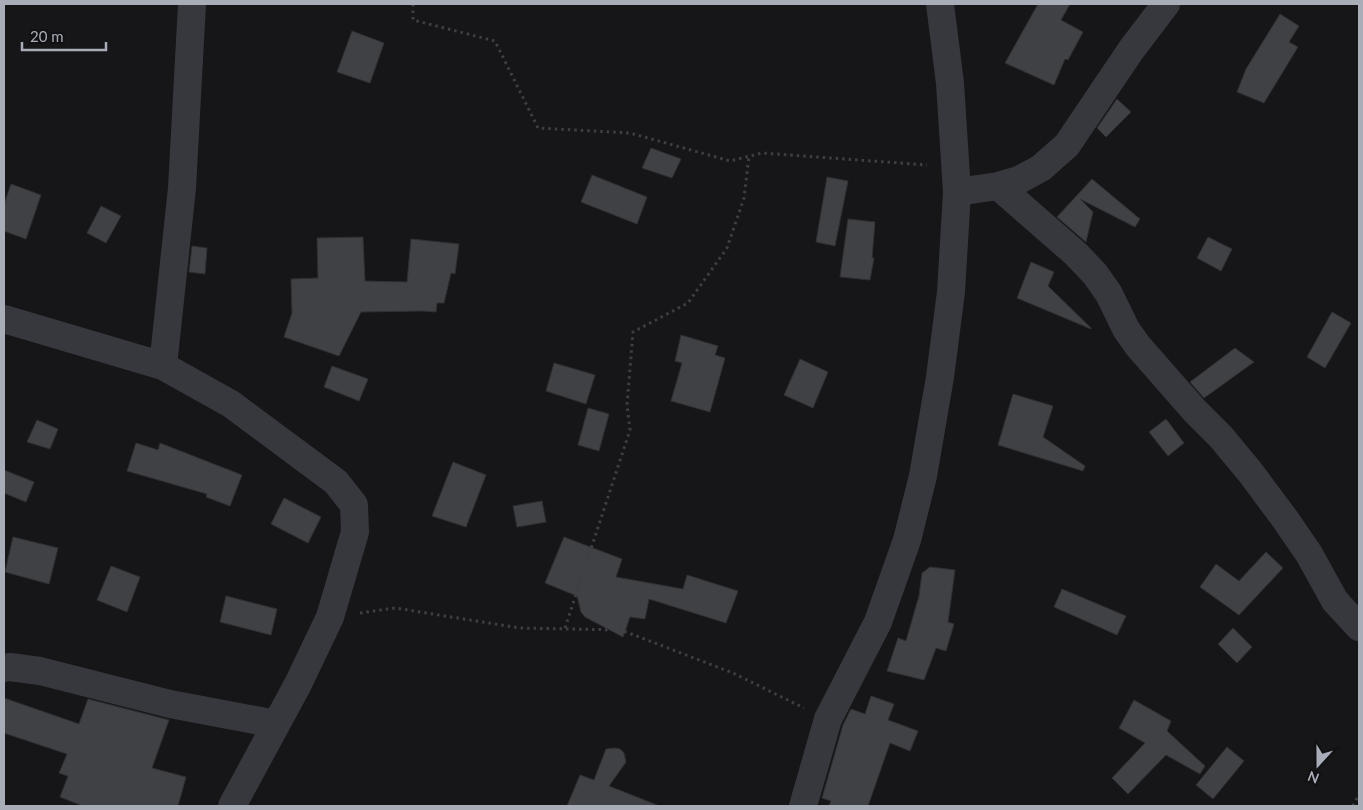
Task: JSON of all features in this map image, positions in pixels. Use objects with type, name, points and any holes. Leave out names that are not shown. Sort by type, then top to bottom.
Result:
[{"type":"street","points":[[162,366],[182,188],[192,4]]},
{"type":"street","points":[[803,806],[828,719],[878,622],[907,540],[923,476],[940,377],[951,292],[956,180],[950,83],[940,4]]},
{"type":"street","points":[[956,180],[998,186],[1019,180],[1041,168],[1067,144],[1131,50],[1166,4]]},
{"type":"street","points":[[998,186],[1076,254],[1095,274],[1109,294],[1126,329],[1138,346],[1195,412],[1221,437],[1250,472],[1309,554],[1335,601],[1359,628]]},
{"type":"street","points":[[4,318],[162,366],[231,404],[336,482],[354,505],[355,532],[330,617],[298,684],[232,806]]},
{"type":"street","points":[[4,668],[40,671],[170,704],[276,724]]},
{"type":"path","points":[[413,4],[413,20],[495,41],[538,128],[630,133],[730,161],[762,153],[956,180]]},
{"type":"path","points":[[565,628],[630,430],[627,405],[634,332],[688,303],[727,248],[744,198],[749,156]]},
{"type":"path","points":[[330,617],[395,608],[520,628],[621,630],[732,673],[828,719]]},
{"type":"path","points":[[1353,806],[1359,794]]},
{"type":"building","points":[[1038,4],[1070,4],[1061,20],[1083,32],[1068,60],[1065,59],[1054,85],[1005,63]]},
{"type":"building","points":[[1280,14],[1299,26],[1289,42],[1298,47],[1264,103],[1237,92],[1246,69]]},
{"type":"building","points":[[352,31],[384,43],[370,83],[337,72]]},
{"type":"building","points":[[1117,99],[1131,112],[1106,137],[1097,128]]},
{"type":"building","points":[[651,148],[681,159],[672,178],[642,168]]},
{"type":"building","points":[[592,175],[647,197],[637,224],[581,202]]},
{"type":"building","points":[[827,177],[848,181],[835,246],[816,242]]},
{"type":"building","points":[[1092,179],[1140,219],[1135,227],[1080,199],[1093,212],[1086,242],[1057,217]]},
{"type":"building","points":[[11,184],[41,195],[26,239],[4,231],[4,204]]},
{"type":"building","points":[[101,206],[121,216],[106,243],[87,233]]},
{"type":"building","points":[[848,219],[875,222],[872,258],[874,258],[870,280],[840,277]]},
{"type":"building","points":[[363,237],[365,281],[407,282],[411,239],[459,244],[455,274],[451,273],[444,303],[437,303],[436,312],[361,312],[339,356],[284,337],[292,313],[291,279],[318,278],[317,238]]},
{"type":"building","points":[[1208,237],[1232,249],[1221,271],[1197,258]]},
{"type":"building","points":[[192,246],[207,248],[205,274],[189,272]]},
{"type":"building","points":[[1031,262],[1054,272],[1048,286],[1091,329],[1017,298]]},
{"type":"building","points":[[1332,312],[1351,323],[1325,368],[1307,357]]},
{"type":"building","points":[[681,335],[718,346],[715,355],[725,358],[710,412],[671,401],[682,363],[675,361]]},
{"type":"building","points":[[1235,348],[1254,362],[1204,398],[1190,382]]},
{"type":"building","points":[[800,359],[828,372],[813,408],[784,395]]},
{"type":"building","points":[[554,363],[595,375],[586,404],[546,391]]},
{"type":"building","points":[[332,366],[368,379],[359,401],[324,387]]},
{"type":"building","points":[[1013,394],[1053,406],[1043,437],[1085,466],[1083,471],[998,445]]},
{"type":"building","points":[[588,408],[609,414],[599,451],[578,445]]},
{"type":"building","points":[[1166,419],[1184,443],[1168,456],[1149,432]]},
{"type":"building","points":[[37,420],[58,429],[50,449],[27,442]]},
{"type":"building","points":[[136,443],[158,450],[160,443],[242,475],[230,506],[206,497],[207,494],[127,471]]},
{"type":"building","points":[[453,462],[486,475],[466,527],[432,516]]},
{"type":"building","points":[[4,470],[34,482],[26,502],[4,493]]},
{"type":"building","points":[[284,498],[321,517],[308,543],[271,524]]},
{"type":"building","points":[[542,501],[546,522],[517,527],[513,506]]},
{"type":"building","points":[[13,537],[58,548],[49,584],[5,572]]},
{"type":"building","points":[[564,537],[622,559],[616,577],[683,589],[687,575],[738,591],[726,623],[649,599],[645,619],[630,617],[623,637],[585,617],[581,612],[577,596],[545,583]]},
{"type":"building","points":[[1266,552],[1283,568],[1239,615],[1200,587],[1216,564],[1239,581]]},
{"type":"building","points":[[111,566],[140,577],[127,612],[97,600]]},
{"type":"building","points":[[930,567],[955,570],[948,622],[954,624],[946,651],[936,648],[924,680],[887,671],[898,638],[906,641],[919,596],[922,573]]},
{"type":"building","points":[[1062,589],[1126,616],[1117,635],[1054,607]]},
{"type":"building","points":[[226,596],[277,609],[271,635],[220,622]]},
{"type":"building","points":[[1233,628],[1252,647],[1237,663],[1218,644]]},
{"type":"building","points":[[871,696],[894,704],[888,720],[918,731],[910,751],[890,743],[868,806],[829,806],[831,801],[822,798],[843,725],[851,709],[865,714]]},
{"type":"building","points":[[4,698],[79,724],[88,699],[169,720],[152,768],[186,777],[178,806],[83,806],[60,797],[68,776],[59,773],[67,754],[4,733]]},
{"type":"building","points":[[1134,700],[1171,721],[1167,731],[1205,766],[1200,774],[1166,755],[1128,794],[1112,778],[1145,743],[1119,728]]},
{"type":"building","points":[[1227,747],[1244,761],[1213,799],[1196,785]]},
{"type":"building","points":[[606,749],[620,749],[624,753],[626,762],[609,786],[657,805],[567,806],[580,775],[594,780]]}]
